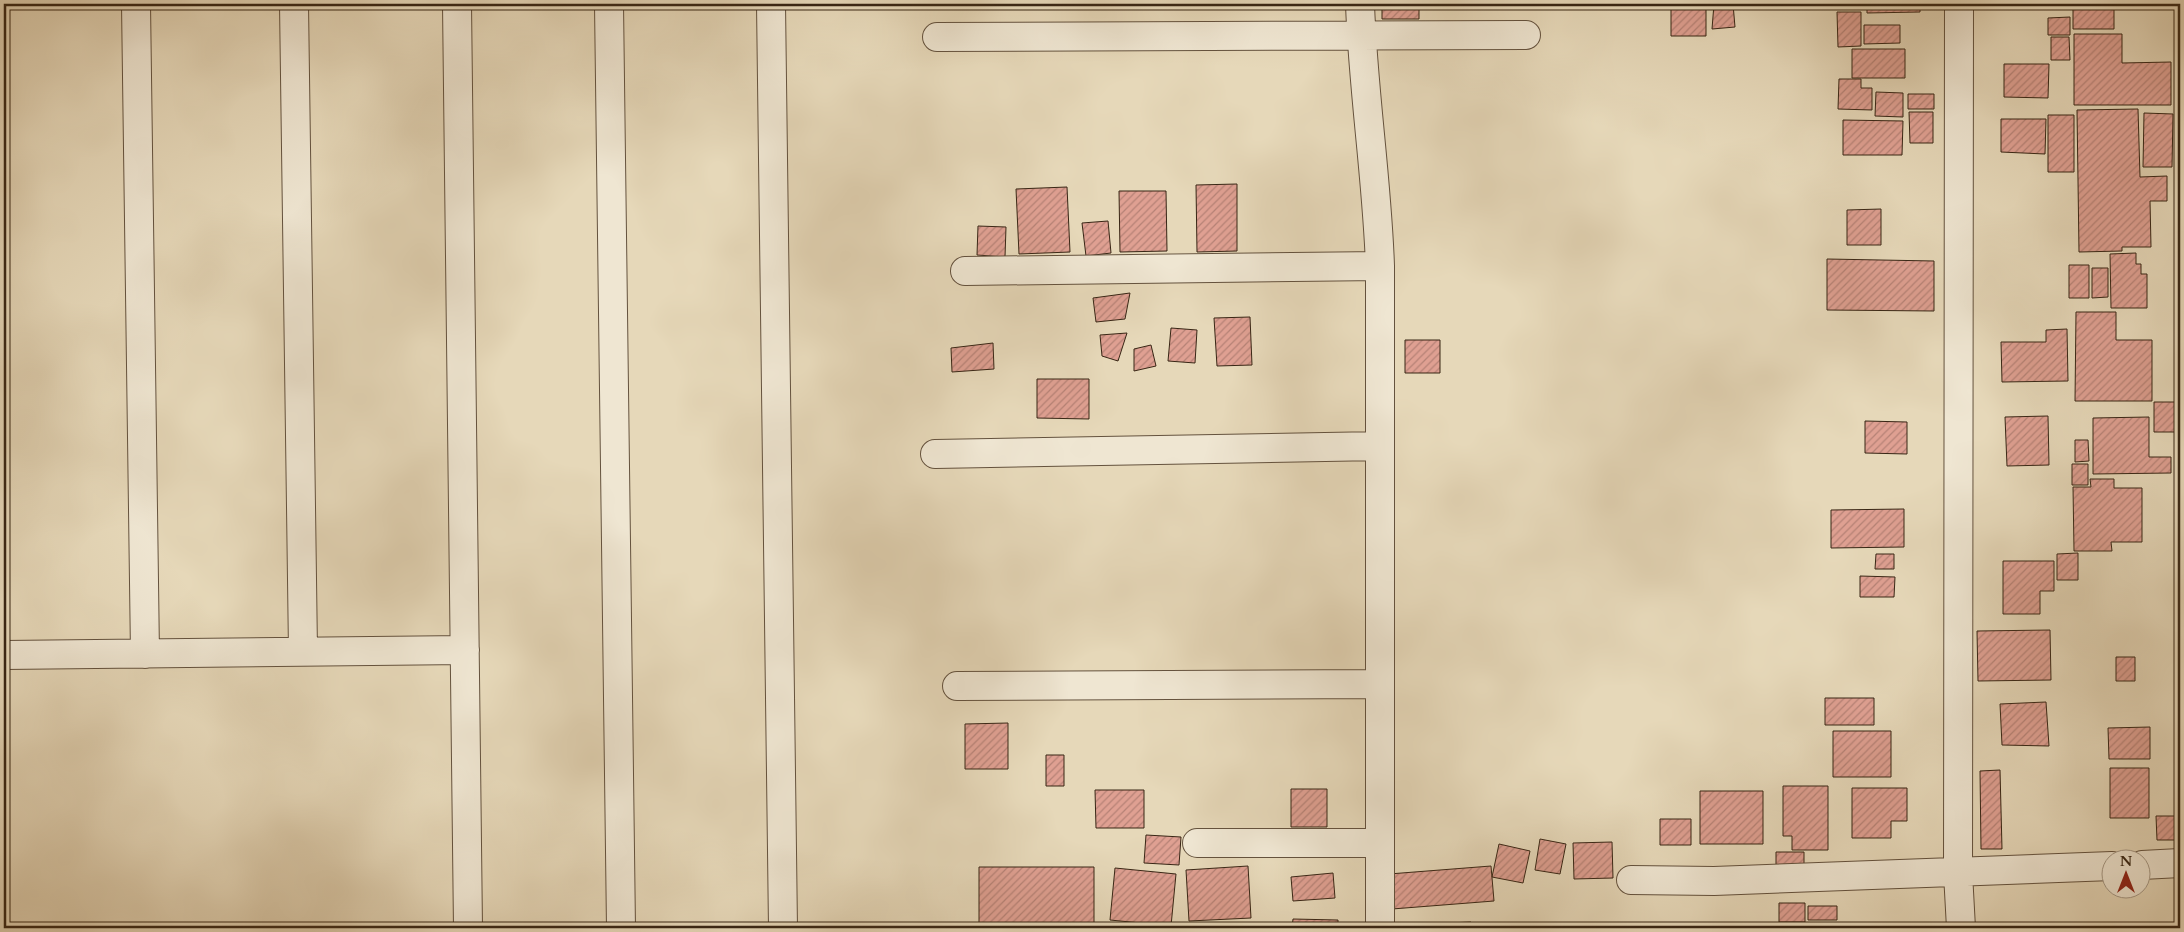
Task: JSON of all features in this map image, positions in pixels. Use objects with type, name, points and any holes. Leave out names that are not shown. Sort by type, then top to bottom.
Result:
[{"type":"street","points":[[136,4],[145,654]]},
{"type":"street","points":[[294,4],[302,651]]},
{"type":"street","points":[[456,4],[468,928]]},
{"type":"street","points":[[609,4],[621,928]]},
{"type":"street","points":[[772,4],[783,928]]},
{"type":"street","points":[[1360,4],[1361,36],[1375,178],[1380,266],[1380,928]]},
{"type":"street","points":[[1959,4],[1958,873],[1961,928]]},
{"type":"street","points":[[937,37],[1526,35]]},
{"type":"street","points":[[965,272],[1380,266]]},
{"type":"street","points":[[936,454],[1380,446]]},
{"type":"street","points":[[4,655],[464,650]]},
{"type":"street","points":[[957,686],[1380,684]]},
{"type":"street","points":[[1197,843],[1380,843]]},
{"type":"street","points":[[2152,864],[2180,863]]},
{"type":"street","points":[[1631,880],[1714,881],[2102,866]]},
{"type":"building","points":[[1382,4],[1419,4],[1419,19],[1382,19]]},
{"type":"building","points":[[1671,4],[1706,4],[1706,36],[1671,36]]},
{"type":"building","points":[[1714,4],[1733,4],[1735,27],[1712,29]]},
{"type":"building","points":[[1867,4],[1920,4],[1920,12],[1867,13]]},
{"type":"building","points":[[2073,4],[2114,4],[2114,29],[2073,29]]},
{"type":"building","points":[[1837,12],[1861,12],[1861,46],[1838,47]]},
{"type":"building","points":[[2070,17],[2070,35],[2048,35],[2048,18]]},
{"type":"building","points":[[1864,25],[1900,25],[1900,43],[1864,44]]},
{"type":"building","points":[[2074,34],[2122,34],[2122,63],[2171,62],[2171,105],[2074,105]]},
{"type":"building","points":[[2051,37],[2069,37],[2070,60],[2051,60]]},
{"type":"building","points":[[1852,49],[1905,49],[1905,78],[1852,78]]},
{"type":"building","points":[[2004,64],[2049,64],[2048,98],[2004,97]]},
{"type":"building","points":[[1839,79],[1861,79],[1861,88],[1872,88],[1872,110],[1838,109]]},
{"type":"building","points":[[1876,92],[1903,93],[1903,117],[1875,116]]},
{"type":"building","points":[[1908,94],[1934,94],[1934,109],[1908,109]]},
{"type":"building","points":[[2138,109],[2140,177],[2167,176],[2167,201],[2150,201],[2151,247],[2122,247],[2122,251],[2079,252],[2077,110]]},
{"type":"building","points":[[1909,112],[1933,112],[1933,143],[1910,143]]},
{"type":"building","points":[[2144,113],[2173,114],[2172,167],[2143,167]]},
{"type":"building","points":[[2048,115],[2074,115],[2074,172],[2048,172]]},
{"type":"building","points":[[2001,119],[2046,119],[2045,154],[2001,152]]},
{"type":"building","points":[[1843,120],[1903,121],[1902,155],[1843,155]]},
{"type":"building","points":[[1237,184],[1237,251],[1197,252],[1196,185]]},
{"type":"building","points":[[1067,187],[1070,252],[1019,254],[1016,189]]},
{"type":"building","points":[[1119,191],[1166,191],[1167,251],[1120,252]]},
{"type":"building","points":[[1881,209],[1881,245],[1847,245],[1847,210]]},
{"type":"building","points":[[1108,221],[1111,253],[1086,256],[1082,223]]},
{"type":"building","points":[[978,226],[1006,227],[1005,257],[977,255]]},
{"type":"building","points":[[2136,253],[2136,264],[2141,264],[2141,274],[2147,274],[2147,308],[2111,308],[2110,254]]},
{"type":"building","points":[[1827,259],[1934,261],[1934,311],[1827,310]]},
{"type":"building","points":[[2069,265],[2089,265],[2089,298],[2069,298]]},
{"type":"building","points":[[2092,268],[2108,268],[2108,297],[2092,298]]},
{"type":"building","points":[[1130,293],[1125,319],[1096,322],[1093,298]]},
{"type":"building","points":[[2076,312],[2116,312],[2116,340],[2152,340],[2152,401],[2075,401]]},
{"type":"building","points":[[1250,317],[1252,365],[1217,366],[1214,318]]},
{"type":"building","points":[[1171,328],[1197,330],[1195,363],[1168,361]]},
{"type":"building","points":[[2067,329],[2068,381],[2002,382],[2001,342],[2046,342],[2046,330]]},
{"type":"building","points":[[1127,333],[1118,361],[1102,356],[1100,335]]},
{"type":"building","points":[[1405,340],[1440,340],[1440,373],[1405,373]]},
{"type":"building","points":[[993,343],[994,369],[952,372],[951,348]]},
{"type":"building","points":[[1151,345],[1156,366],[1134,371],[1134,349]]},
{"type":"building","points":[[1037,379],[1089,379],[1089,419],[1037,418]]},
{"type":"building","points":[[2154,402],[2177,402],[2176,432],[2154,432]]},
{"type":"building","points":[[2048,416],[2049,465],[2007,466],[2005,417]]},
{"type":"building","points":[[2149,417],[2149,457],[2171,457],[2171,473],[2093,474],[2093,418]]},
{"type":"building","points":[[1865,421],[1907,422],[1907,454],[1865,453]]},
{"type":"building","points":[[2075,440],[2088,440],[2089,461],[2075,462]]},
{"type":"building","points":[[2072,464],[2088,464],[2088,485],[2072,485]]},
{"type":"building","points":[[2090,479],[2114,479],[2114,488],[2142,488],[2142,542],[2111,542],[2112,551],[2074,551],[2073,487],[2091,487]]},
{"type":"building","points":[[1904,509],[1904,547],[1831,548],[1831,510]]},
{"type":"building","points":[[2078,553],[2078,580],[2057,580],[2057,554]]},
{"type":"building","points":[[1876,554],[1894,554],[1894,569],[1875,569]]},
{"type":"building","points":[[2003,561],[2054,561],[2054,591],[2040,591],[2040,614],[2003,614]]},
{"type":"building","points":[[1860,576],[1895,577],[1894,597],[1860,597]]},
{"type":"building","points":[[2050,630],[2051,680],[1978,681],[1977,631]]},
{"type":"building","points":[[2116,657],[2135,657],[2135,681],[2116,681]]},
{"type":"building","points":[[1825,698],[1874,698],[1874,725],[1825,725]]},
{"type":"building","points":[[2046,702],[2049,746],[2002,745],[2000,704]]},
{"type":"building","points":[[1008,723],[1008,769],[965,769],[965,724]]},
{"type":"building","points":[[2150,727],[2150,759],[2109,759],[2108,728]]},
{"type":"building","points":[[1833,731],[1891,731],[1891,777],[1833,777]]},
{"type":"building","points":[[1046,755],[1064,755],[1064,786],[1046,786]]},
{"type":"building","points":[[2110,768],[2149,768],[2149,818],[2110,818]]},
{"type":"building","points":[[2000,770],[2002,849],[1981,849],[1980,771]]},
{"type":"building","points":[[1783,786],[1828,786],[1828,850],[1792,850],[1792,836],[1783,836]]},
{"type":"building","points":[[1852,788],[1907,788],[1907,821],[1891,821],[1891,838],[1852,838]]},
{"type":"building","points":[[1291,789],[1327,789],[1327,827],[1291,827]]},
{"type":"building","points":[[1095,790],[1144,790],[1144,828],[1096,828]]},
{"type":"building","points":[[1700,791],[1763,791],[1763,844],[1700,844]]},
{"type":"building","points":[[2156,816],[2180,816],[2180,840],[2157,840]]},
{"type":"building","points":[[1660,819],[1691,819],[1691,845],[1660,845]]},
{"type":"building","points":[[1146,835],[1181,837],[1179,865],[1144,863]]},
{"type":"building","points":[[1540,839],[1566,844],[1560,874],[1535,870]]},
{"type":"building","points":[[1612,842],[1613,878],[1574,879],[1573,843]]},
{"type":"building","points":[[1499,844],[1530,851],[1523,883],[1492,877]]},
{"type":"building","points":[[1776,852],[1804,852],[1804,877],[1776,877]]},
{"type":"building","points":[[1248,866],[1251,918],[1189,921],[1186,870]]},
{"type":"building","points":[[1491,866],[1494,901],[1392,909],[1389,874]]},
{"type":"building","points":[[979,867],[1094,867],[1094,923],[979,923]]},
{"type":"building","points":[[1115,868],[1176,874],[1171,926],[1110,920]]},
{"type":"building","points":[[1333,873],[1335,898],[1293,901],[1291,877]]},
{"type":"building","points":[[1779,903],[1805,903],[1805,922],[1779,922]]},
{"type":"building","points":[[1808,906],[1837,906],[1837,920],[1808,920]]},
{"type":"building","points":[[1293,919],[1338,920],[1338,928],[1292,928]]},
{"type":"building","points":[[1471,922],[1471,928],[1424,928],[1424,924]]},
{"type":"building","points":[[909,925],[961,925],[961,928],[909,928]]},
{"type":"building","points":[[1755,925],[1784,925],[1784,928],[1755,928]]}]
